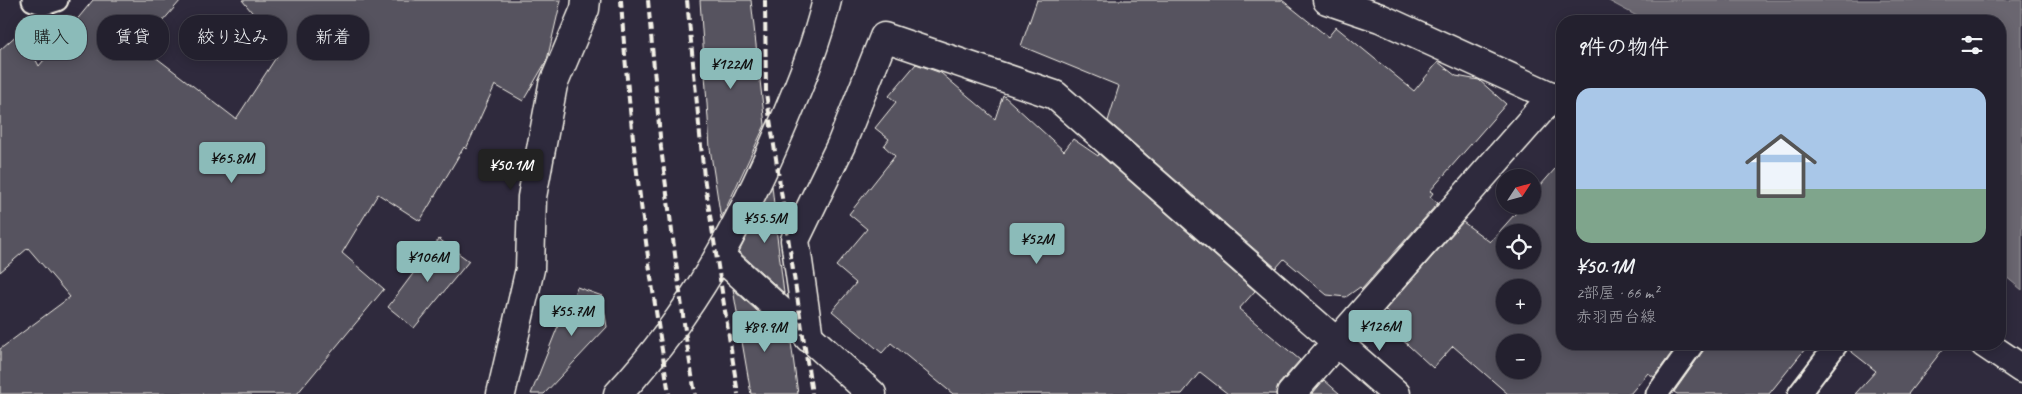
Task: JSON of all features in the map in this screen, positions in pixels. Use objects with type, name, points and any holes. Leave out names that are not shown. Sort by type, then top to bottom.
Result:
[{"type":"street","points":[[501,394],[530,269],[532,197],[553,85],[586,8],[586,0]]},
{"type":"street","points":[[618,394],[645,365],[686,311],[720,256],[765,167],[801,81],[821,25],[827,0]]},
{"type":"street","points":[[1328,0],[1380,18],[1556,97]]},
{"type":"street","points":[[809,338],[795,240],[841,145],[884,37],[1055,95],[1396,394]]},
{"type":"street","points":[[1291,394],[1556,100]]},
{"type":"street","points":[[720,256],[872,394]]},
{"type":"street","points":[[1994,350],[2022,369]]},
{"type":"lane","points":[[33,0],[44,4],[57,0]]},
{"type":"lane","points":[[1657,394],[1689,350]]},
{"type":"lane","points":[[1799,394],[1832,350]]},
{"type":"shaded area","points":[[1607,0],[2022,0],[2022,290],[2006,277],[2006,15],[1635,15]]},
{"type":"building","points":[[93,0],[181,0],[168,15],[97,15],[97,60],[159,60],[236,119],[274,60],[287,60],[287,15],[254,15],[242,0],[561,0],[547,60],[523,101],[495,85],[466,149],[464,147],[420,221],[378,194],[342,253],[384,289],[297,394],[0,394],[0,349],[70,297],[28,248],[0,272],[0,50],[15,36],[15,60],[36,60],[39,66],[44,60],[87,60],[87,15],[81,15]]},
{"type":"building","points":[[700,0],[751,0],[765,125],[721,219],[710,148]]},
{"type":"building","points":[[1037,0],[1282,0],[1328,37],[1336,27],[1414,91],[1438,62],[1456,76],[1479,80],[1506,104],[1430,191],[1433,193],[1430,197],[1438,203],[1362,289],[1360,287],[1346,297],[1327,295],[1284,259],[1276,268],[1108,121],[1119,86],[1021,46]]},
{"type":"building","points":[[916,64],[941,73],[995,119],[1003,95],[1064,151],[1073,139],[1098,156],[1099,154],[1255,291],[1239,309],[1300,360],[1279,384],[1276,394],[1228,394],[1200,372],[1182,394],[953,394],[891,343],[882,353],[832,311],[856,283],[836,266],[867,229],[849,214],[895,156],[884,146],[889,139],[875,128],[896,102],[889,96]]},
{"type":"building","points":[[1556,168],[1556,350],[1674,350],[1654,377],[1648,373],[1630,394],[1508,394],[1453,346],[1433,368],[1397,335],[1404,327],[1385,310],[1463,222],[1490,242],[1496,235],[1496,269],[1541,269],[1541,224],[1506,224],[1515,214],[1541,214],[1541,185]]},
{"type":"building","points":[[772,186],[774,212],[784,293],[739,252]]},
{"type":"building","points":[[439,239],[469,261],[414,328],[388,307]]},
{"type":"building","points":[[577,287],[602,296],[607,327],[544,394],[531,394],[560,321],[562,323]]},
{"type":"building","points":[[733,289],[791,342],[798,394],[751,394]]},
{"type":"building","points":[[1804,350],[1769,394],[1677,394],[1674,392],[1703,351]]},
{"type":"building","points":[[1849,350],[1942,350],[1908,394],[1855,394],[1876,371]]},
{"type":"building","points":[[1324,380],[1340,394],[1312,394]]},
{"type":"railway","points":[[621,0],[624,49],[640,198],[669,394]]},
{"type":"railway","points":[[648,0],[661,148],[695,394]]},
{"type":"railway","points":[[687,0],[704,177],[738,394]]},
{"type":"railway","points":[[765,0],[766,93],[812,394]]}]
